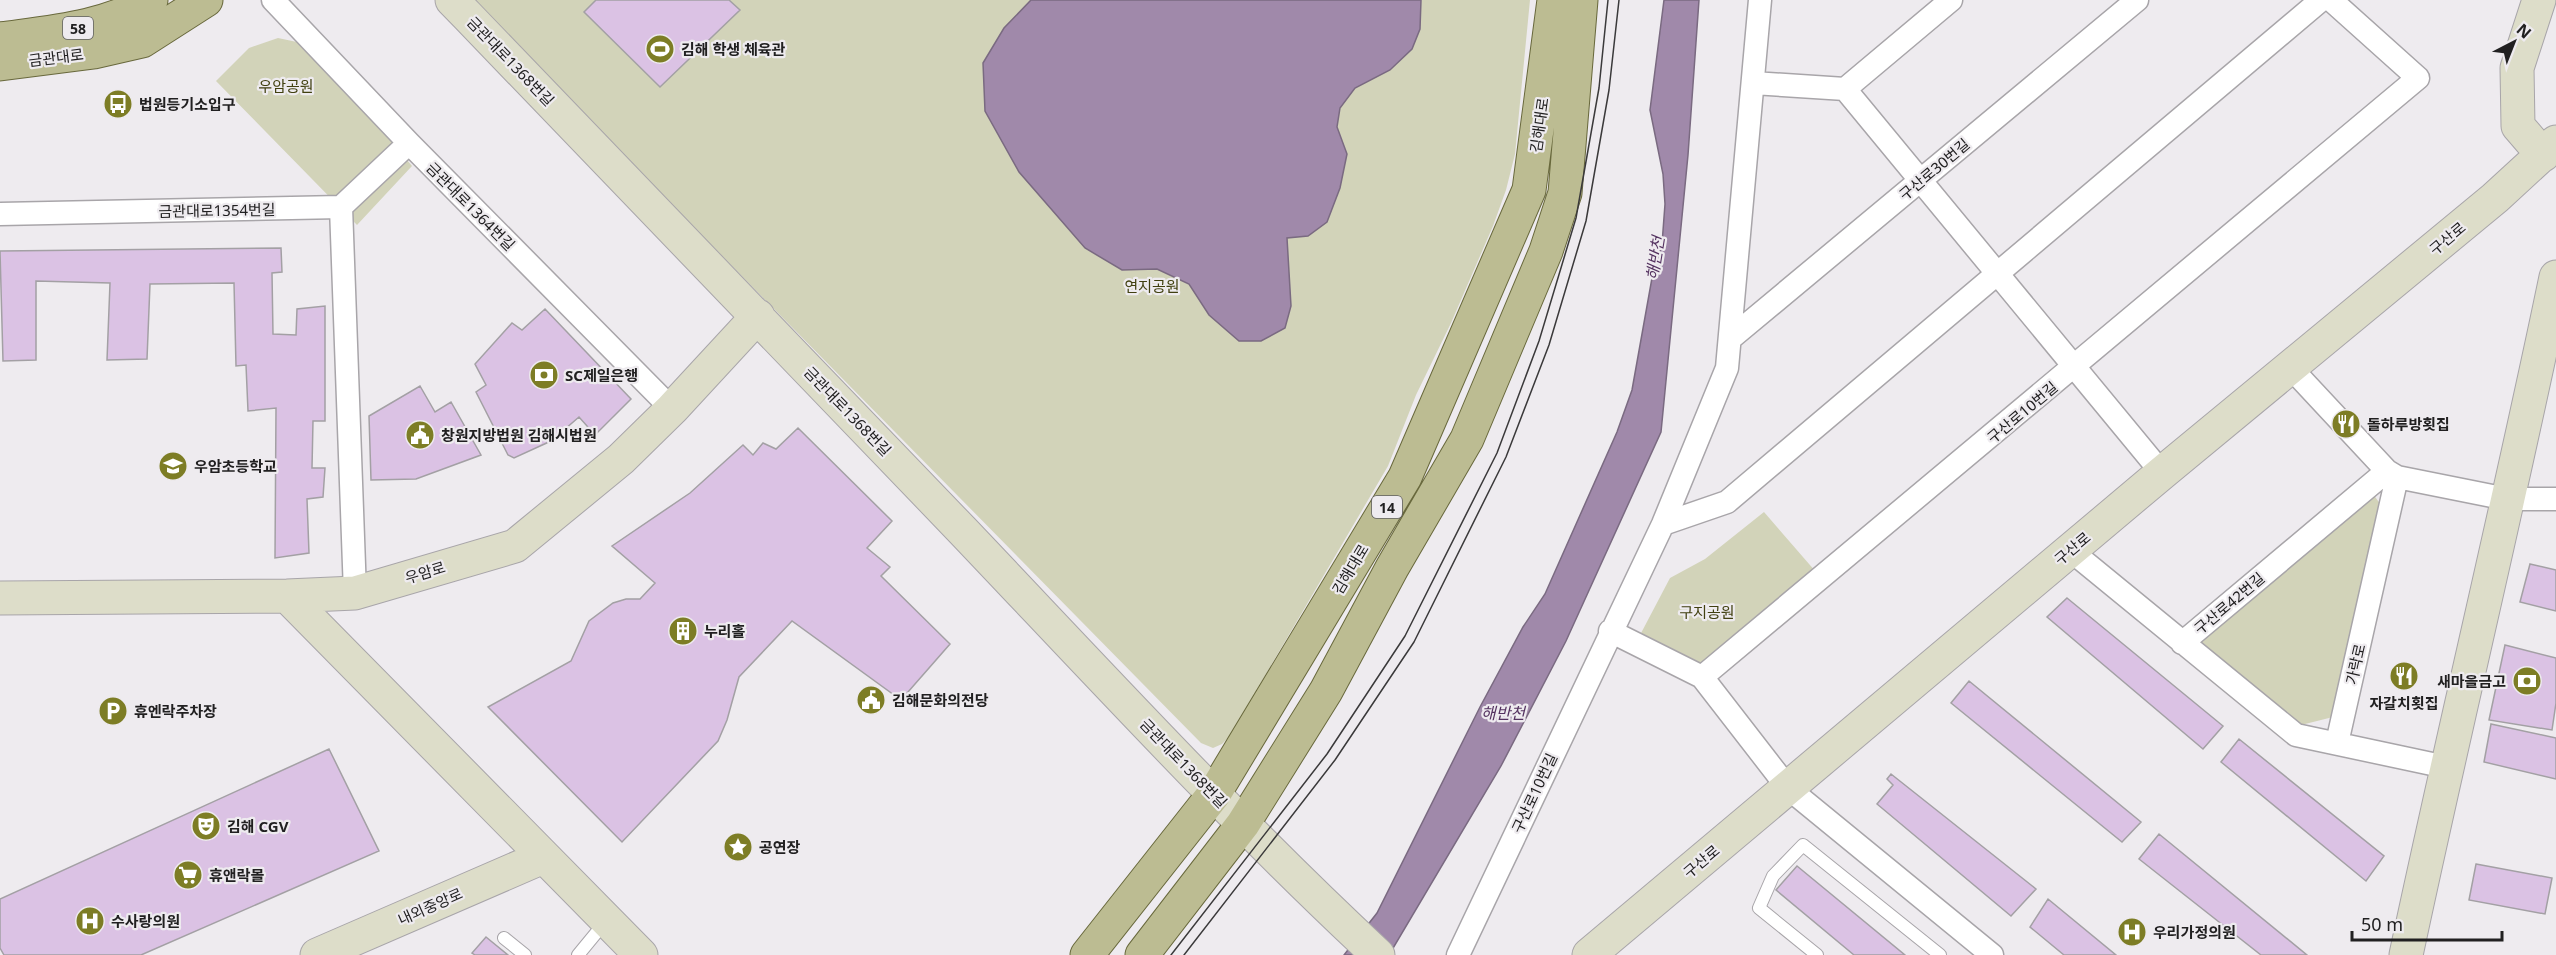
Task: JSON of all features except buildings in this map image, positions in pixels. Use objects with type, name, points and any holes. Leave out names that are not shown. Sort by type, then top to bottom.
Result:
[{"type":"main road","name":"금관대로","points":[[0,64],[94,52],[142,41],[206,0]]},
{"type":"main road","name":"김해대로","points":[[1088,955],[1214,795],[1405,477],[1529,190],[1554,0]]},
{"type":"main road","name":"김해대로","points":[[1142,955],[1243,824],[1326,691],[1392,568],[1467,439],[1546,251],[1565,193],[1581,0]]},
{"type":"main road","name":"금관대로","points":[[0,39],[75,29],[142,3]]},
{"type":"street","name":"금관대로1364번길","points":[[273,0],[409,142],[672,409]]},
{"type":"street","name":"금관대로1368번길","points":[[452,0],[758,316],[1214,795],[1298,880],[1378,955]]},
{"type":"street","name":"구산로10번길","points":[[1458,955],[1610,631],[1663,524],[1724,378],[1731,338],[1760,0]]},
{"type":"street","points":[[1753,83],[1845,89],[1951,0]]},
{"type":"street","name":"구산로30번길","points":[[1731,338],[2137,0]]},
{"type":"street","points":[[1663,524],[1727,502],[2321,0]]},
{"type":"street","name":"구산로10번길","points":[[1702,677],[2076,367],[2418,78],[2331,0]]},
{"type":"street","points":[[2549,149],[2518,126],[2517,68],[2538,0],[2556,17]]},
{"type":"street","points":[[1845,89],[2162,472]]},
{"type":"street","points":[[355,593],[341,207],[409,142]]},
{"type":"street","name":"구산로","points":[[1589,955],[2162,472],[2495,198],[2549,149]]},
{"type":"street","name":"금관대로1354번길","points":[[0,214],[341,207]]},
{"type":"street","points":[[2406,955],[2556,277]]},
{"type":"street","name":"우암로","points":[[0,598],[287,596],[355,593],[515,546],[621,459],[672,409],[758,316]]},
{"type":"street","points":[[2290,367],[2392,474],[2507,499],[2556,499]]},
{"type":"street","name":"구산로42번길","points":[[2070,550],[2182,643],[2392,474]]},
{"type":"street","name":"가락로","points":[[2337,743],[2392,474]]},
{"type":"street","points":[[287,596],[641,955]]},
{"type":"street","points":[[1610,631],[1702,677],[1788,788],[1992,955]]},
{"type":"street","points":[[2182,643],[2296,735],[2446,767]]},
{"type":"street","name":"내외중앙로","points":[[317,955],[543,857]]},
{"type":"lane","points":[[1817,955],[1760,908],[1773,876],[1803,845],[1940,955]]},
{"type":"lane","points":[[578,955],[606,920]]},
{"type":"lane","points":[[504,938],[525,955]]},
{"type":"green space","name":"연지공원","points":[[470,0],[1530,0],[1515,154],[1506,190],[1493,226],[1451,323],[1416,395],[1388,466],[1229,737],[1222,744],[1213,748],[1201,743]]},
{"type":"green space","name":"우암공원","points":[[278,38],[311,45],[412,166],[357,225],[216,81],[249,48]]},
{"type":"green space","points":[[2370,490],[2384,509],[2337,716],[2297,726],[2194,643]]},
{"type":"green space","name":"구지공원","points":[[1764,512],[1816,572],[1702,664],[1639,637],[1670,578],[1705,559]]},
{"type":"water","points":[[1031,0],[1421,0],[1420,29],[1412,49],[1390,70],[1355,88],[1340,108],[1337,127],[1347,154],[1340,188],[1327,222],[1308,236],[1287,238],[1291,306],[1285,328],[1261,341],[1239,341],[1209,315],[1189,284],[1157,269],[1122,270],[1085,248],[1019,172],[985,111],[983,63],[1004,28]]},
{"type":"water","name":"해반천","points":[[1664,0],[1699,0],[1688,155],[1661,432],[1566,641],[1501,766],[1389,955],[1344,955],[1377,913],[1480,707],[1523,627],[1545,594],[1617,432],[1632,390],[1652,278],[1662,244],[1665,204],[1663,174],[1650,110]]},
{"type":"tram line","points":[[1171,955],[1327,754],[1405,636],[1497,453],[1539,341],[1576,218],[1599,88],[1608,0]]},
{"type":"tram line","points":[[1184,955],[1335,760],[1414,642],[1506,457],[1549,345],[1586,221],[1609,90],[1619,0]]},
{"type":"place","name":"김해 학생 체육관","points":[[660,49]]},
{"type":"place","name":"법원등기소입구","points":[[118,104]]},
{"type":"place","name":"SC제일은행","points":[[544,375]]},
{"type":"place","name":"돌하루방횟집","points":[[2346,424]]},
{"type":"place","name":"창원지방법원 김해시법원","points":[[420,435]]},
{"type":"place","name":"우암초등학교","points":[[173,466]]},
{"type":"place","name":"누리홀","points":[[683,631]]},
{"type":"place","name":"자갈치횟집","points":[[2404,676]]},
{"type":"place","name":"새마을금고","points":[[2527,681]]},
{"type":"place","name":"김해문화의전당","points":[[871,700]]},
{"type":"place","name":"휴엔락주차장","points":[[113,711]]},
{"type":"place","name":"김해 CGV","points":[[206,826]]},
{"type":"place","name":"공연장","points":[[738,847]]},
{"type":"place","name":"휴앤락몰","points":[[188,875]]},
{"type":"place","name":"수사랑의원","points":[[90,921]]},
{"type":"place","name":"우리가정의원","points":[[2132,932]]}]
